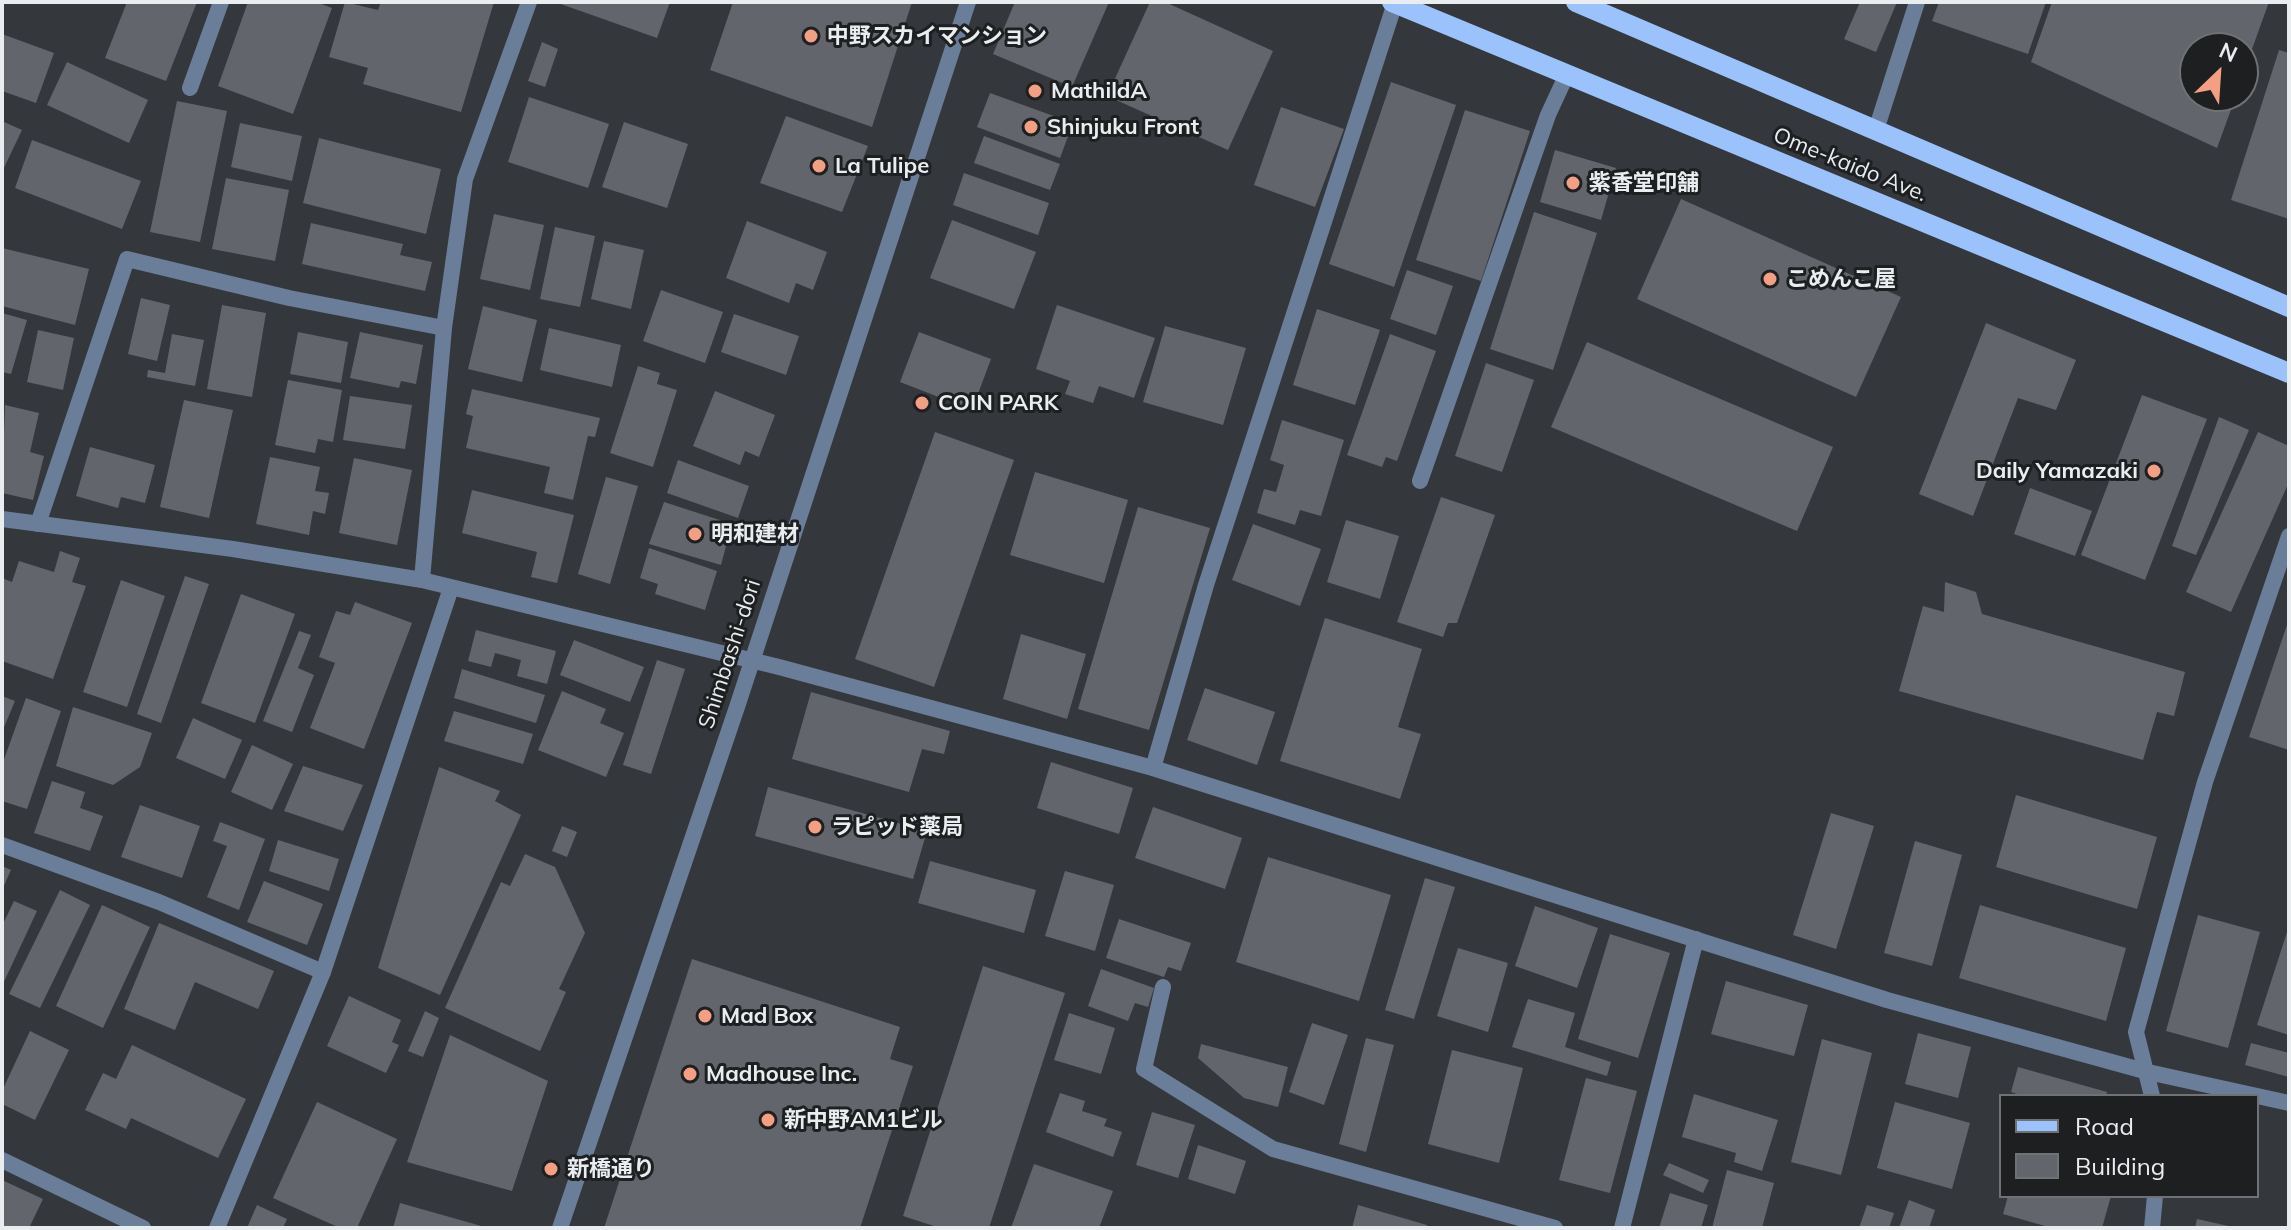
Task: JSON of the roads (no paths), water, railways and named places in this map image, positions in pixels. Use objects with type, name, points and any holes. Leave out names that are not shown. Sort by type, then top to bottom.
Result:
[{"type":"main road","name":"Ome-kaido Ave.","points":[[1576,2],[2289,307]]},
{"type":"main road","name":"Ome-kaido Ave.","points":[[1394,3],[2289,373]]},
{"type":"street","points":[[190,88],[221,2]]},
{"type":"street","points":[[422,580],[444,328],[465,179],[529,2]]},
{"type":"street","name":"Shimbashi-dori","points":[[560,1228],[752,660],[968,2]]},
{"type":"street","points":[[1876,130],[1917,2]]},
{"type":"street","points":[[1153,768],[1206,585],[1394,3]]},
{"type":"street","points":[[1420,481],[1548,115],[1567,74]]},
{"type":"street","points":[[38,524],[127,259],[289,298],[444,328]]},
{"type":"street","points":[[2,519],[233,549],[422,580],[752,660],[1153,768],[1887,1000],[2148,1072],[2248,1094]]},
{"type":"street","points":[[2152,1094],[2136,1032],[2205,782],[2289,536]]},
{"type":"street","points":[[217,1228],[323,972],[451,588]]},
{"type":"street","points":[[2,845],[159,902],[323,972]]},
{"type":"street","points":[[1622,1228],[1696,939]]},
{"type":"street","points":[[1163,987],[1144,1069],[1273,1149],[1555,1228]]},
{"type":"street","points":[[2259,1096],[2289,1103]]},
{"type":"street","points":[[2,1160],[143,1228]]},
{"type":"street","points":[[2152,1228],[2155,1198]]},
{"type":"place","name":"中野スカイマンション","points":[[811,36]]},
{"type":"place","name":"MathildA","points":[[1035,91]]},
{"type":"place","name":"Shinjuku Front","points":[[1031,127]]},
{"type":"place","name":"La Tulipe","points":[[819,166]]},
{"type":"place","name":"紫香堂印舗","points":[[1573,183]]},
{"type":"place","name":"こめんこ屋","points":[[1770,279]]},
{"type":"place","name":"COIN PARK","points":[[922,403]]},
{"type":"place","name":"Daily Yamazaki","points":[[2154,471]]},
{"type":"place","name":"明和建材","points":[[695,534]]},
{"type":"place","name":"ラピッド薬局","points":[[815,827]]},
{"type":"place","name":"Mad Box","points":[[705,1016]]},
{"type":"place","name":"Madhouse Inc.","points":[[690,1074]]},
{"type":"place","name":"新中野AM1ビル","points":[[768,1120]]},
{"type":"place","name":"新橋通り","points":[[551,1169]]}]
